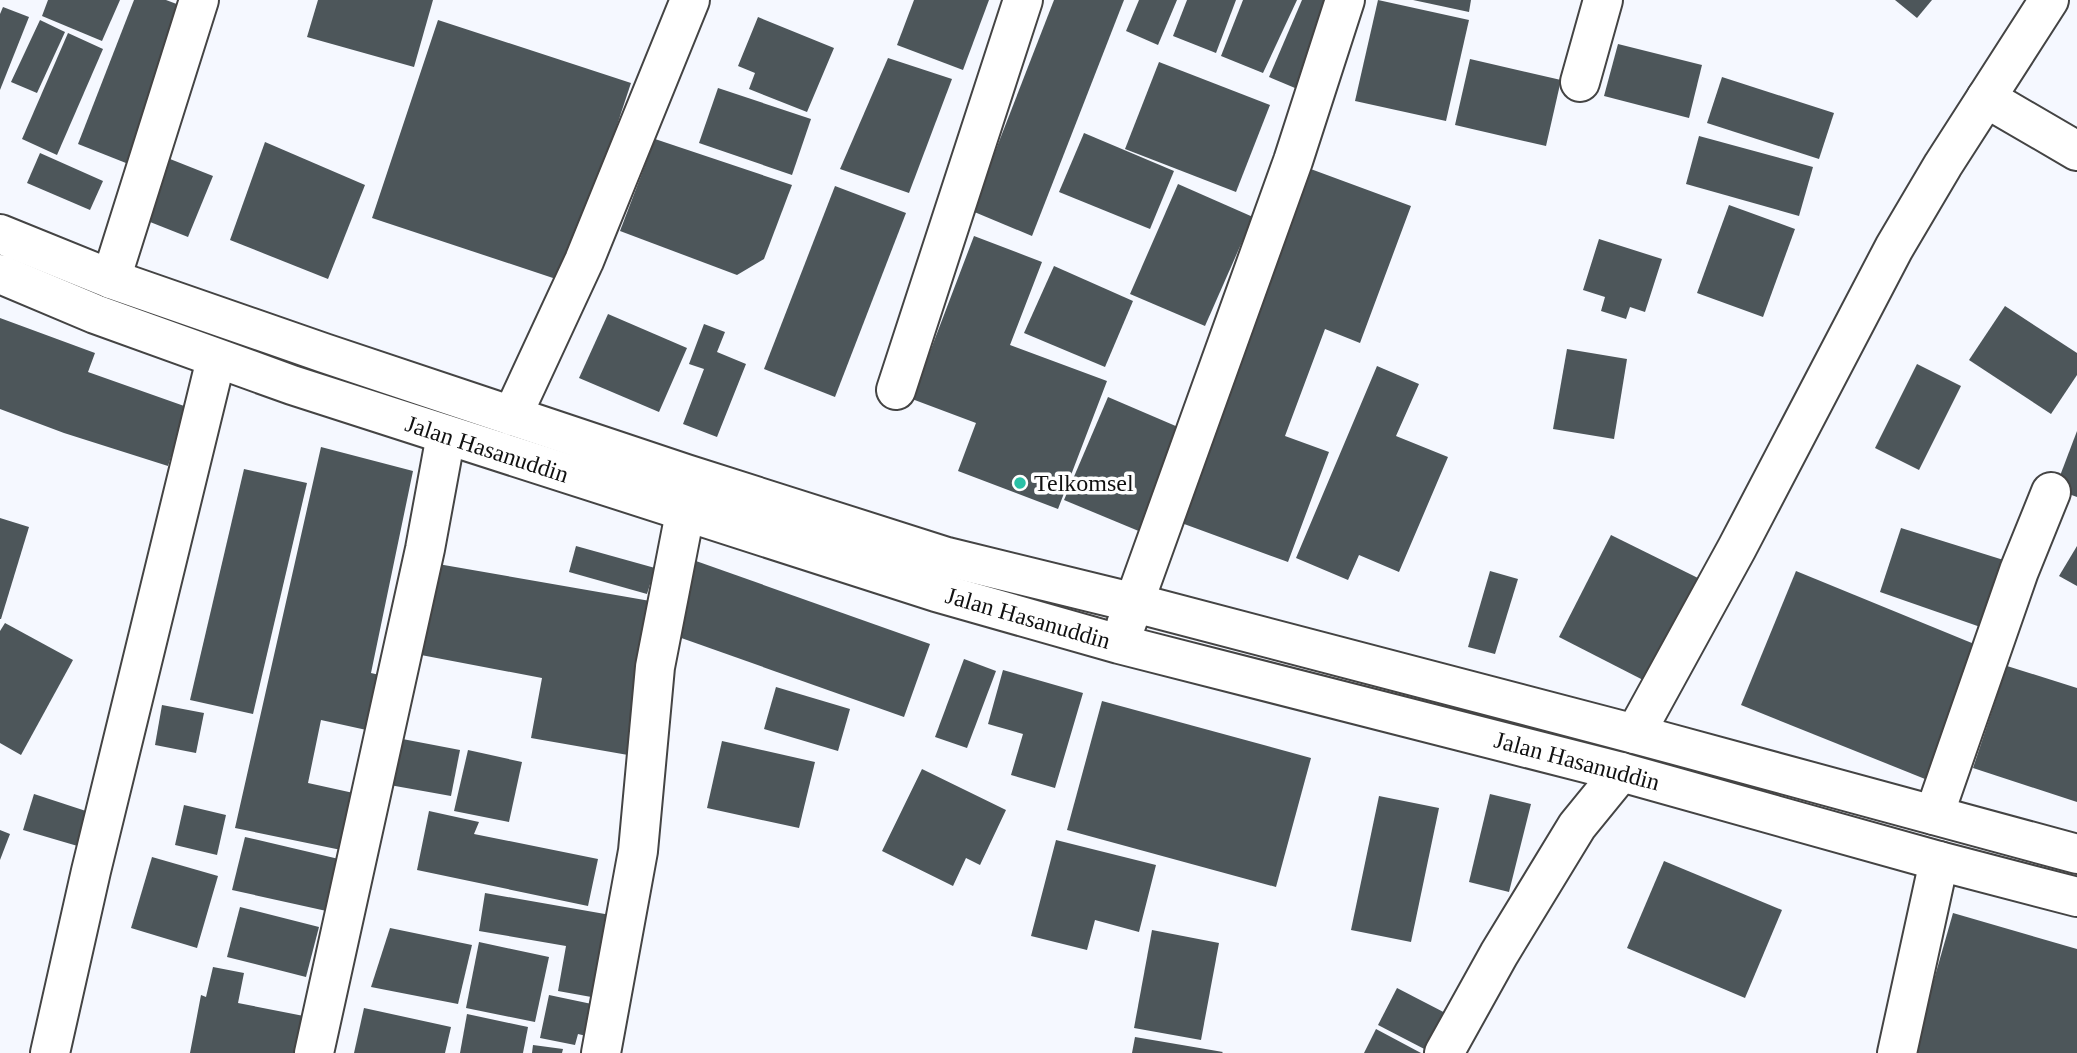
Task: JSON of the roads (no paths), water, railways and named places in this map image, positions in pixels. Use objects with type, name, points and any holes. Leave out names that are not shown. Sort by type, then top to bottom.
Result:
[{"type":"street","points":[[111,279],[199,0]]},
{"type":"street","points":[[512,416],[584,261],[690,0]]},
{"type":"street","points":[[896,390],[1023,0]]},
{"type":"street","points":[[1119,644],[1293,160],[1345,0]]},
{"type":"street","points":[[1580,82],[1603,0]]},
{"type":"street","points":[[1635,733],[1737,548],[1894,248],[1943,164],[2049,0]]},
{"type":"street","points":[[1986,98],[2077,151]]},
{"type":"street","name":"Jalan Hasanuddin","points":[[0,234],[111,279],[512,416],[947,557],[1635,733],[2077,854]]},
{"type":"street","name":"Jalan Hasanuddin","points":[[0,274],[95,314],[216,359],[685,513],[936,592],[1119,644],[1620,772],[2077,897]]},
{"type":"street","points":[[50,1053],[94,858],[216,359]]},
{"type":"street","points":[[314,1053],[425,549],[446,435]]},
{"type":"street","points":[[1934,815],[2019,571],[2051,492]]},
{"type":"street","points":[[600,1053],[638,851],[655,667],[685,513]]},
{"type":"street","points":[[1444,1053],[1499,954],[1577,826],[1620,772]]},
{"type":"street","points":[[1897,1053],[1940,861]]},
{"type":"place","name":"Telkomsel","points":[[1020,483]]}]
